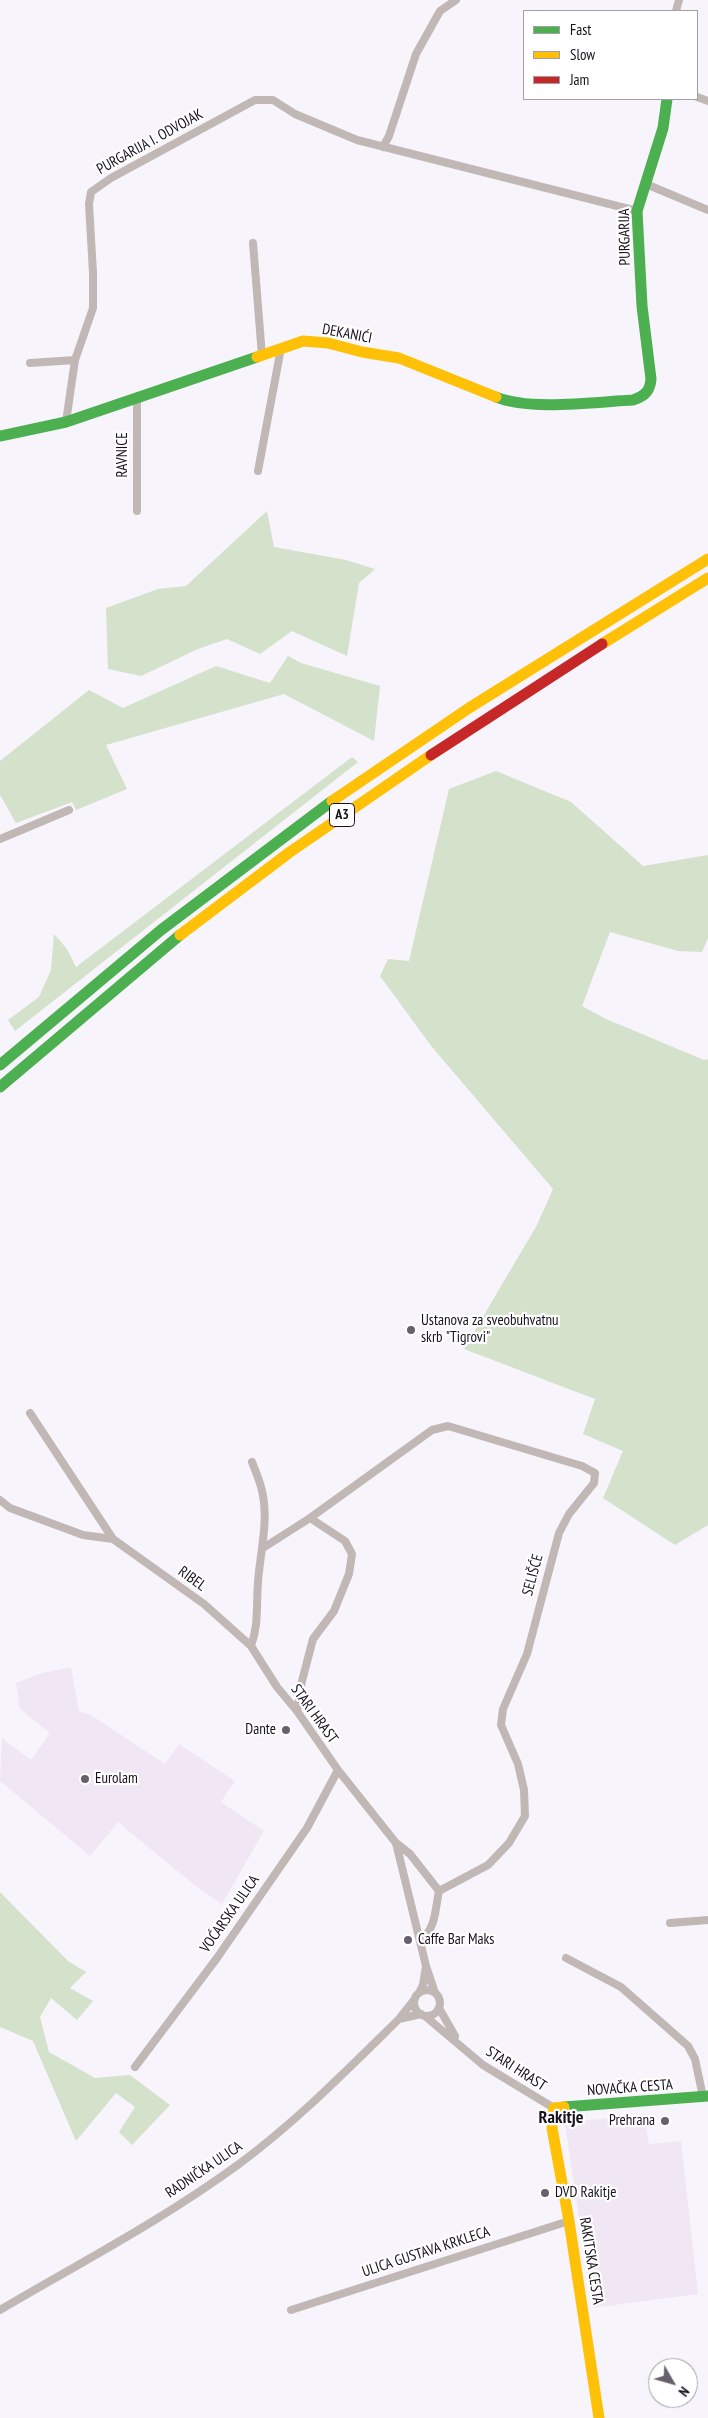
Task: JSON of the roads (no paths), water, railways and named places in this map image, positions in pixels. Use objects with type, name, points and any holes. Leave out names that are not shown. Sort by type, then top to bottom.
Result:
[{"type":"main road","name":"PURGARIJA","points":[[650,379],[642,296],[637,211],[663,128],[667,100]]},
{"type":"main road","name":"DEKANIĆI","points":[[0,436],[66,422],[303,342],[328,343],[362,352],[399,358],[510,403],[533,404],[633,400],[644,397],[650,390],[650,379]]},
{"type":"main road","name":"A3","points":[[0,1065],[218,886],[329,803],[541,662],[708,559]]},
{"type":"main road","name":"A3","points":[[0,1086],[145,965],[222,904],[332,822],[550,676],[708,578]]},
{"type":"main road","name":"NOVAČKA CESTA","points":[[554,2108],[706,2096]]},
{"type":"main road","name":"RAKITSKA CESTA","points":[[554,2108],[552,2128],[570,2221],[599,2418]]},
{"type":"street","points":[[383,147],[416,54],[440,11],[456,0]]},
{"type":"street","name":"PURGARIJA I. ODVOJAK","points":[[66,422],[75,360],[93,308],[89,204],[91,192],[111,178],[255,100],[273,100],[304,118],[357,140],[637,211]]},
{"type":"street","points":[[646,184],[708,210]]},
{"type":"street","points":[[253,243],[262,356]]},
{"type":"street","points":[[258,470],[282,348]]},
{"type":"street","points":[[30,363],[75,360]]},
{"type":"street","name":"RAVNICE","points":[[137,399],[137,511]]},
{"type":"street","points":[[0,839],[69,810]]},
{"type":"street","name":"RIBEL","points":[[30,1413],[113,1539],[204,1604],[250,1646]]},
{"type":"street","name":"SELIŠĆE","points":[[310,1518],[432,1430],[448,1426],[582,1466],[595,1473],[594,1483],[569,1514],[559,1533],[527,1654],[503,1709],[501,1726],[518,1764],[524,1790],[525,1816],[509,1843],[488,1864],[439,1891]]},
{"type":"street","points":[[250,1646],[257,1629],[258,1582],[263,1548],[262,1488],[252,1462]]},
{"type":"street","name":"RIBEL","points":[[0,1500],[10,1508],[83,1535],[113,1539]]},
{"type":"street","points":[[263,1548],[310,1518],[345,1541],[352,1554],[349,1574],[334,1611],[314,1639],[302,1681],[297,1711]]},
{"type":"street","name":"STARI HRAST","points":[[250,1646],[277,1688],[297,1711],[338,1770],[396,1842],[426,1966],[435,1993]]},
{"type":"street","name":"VOĆARSKA ULICA","points":[[135,2067],[217,1958],[302,1836],[338,1770]]},
{"type":"street","points":[[396,1842],[410,1854],[439,1891],[434,1924],[430,1933],[421,1940]]},
{"type":"street","points":[[670,1923],[708,1920]]},
{"type":"street","points":[[566,1958],[622,1987],[688,2046],[695,2059],[706,2096]]},
{"type":"street","name":"STARI HRAST","points":[[417,1996],[423,1985],[426,1966]]},
{"type":"street","points":[[398,2019],[413,2014],[423,2015],[433,2014],[439,2008],[440,2000],[435,1993],[427,1990],[417,1996],[415,2008],[423,2015]]},
{"type":"street","name":"RADNIČKA ULICA","points":[[0,2310],[164,2213],[239,2164],[284,2130],[328,2090],[398,2019],[417,1996]]},
{"type":"street","name":"STARI HRAST","points":[[439,2008],[451,2032],[465,2050]]},
{"type":"street","name":"STARI HRAST","points":[[423,2015],[483,2065],[554,2108]]},
{"type":"street","name":"ULICA GUSTAVA KRKLECA","points":[[291,2310],[570,2221]]},
{"type":"place","name":"Ustanova za sveobuhvatnu skrb \"Tigrovi\"","points":[[411,1330]]},
{"type":"place","name":"Dante","points":[[286,1730]]},
{"type":"place","name":"Eurolam","points":[[85,1779]]},
{"type":"place","name":"Caffe Bar Maks","points":[[408,1940]]},
{"type":"place","name":"Prehrana","points":[[665,2121]]},
{"type":"place","name":"DVD Rakitje","points":[[545,2193]]},
{"type":"district","name":"Rakitje","points":[[561,2118]]}]
